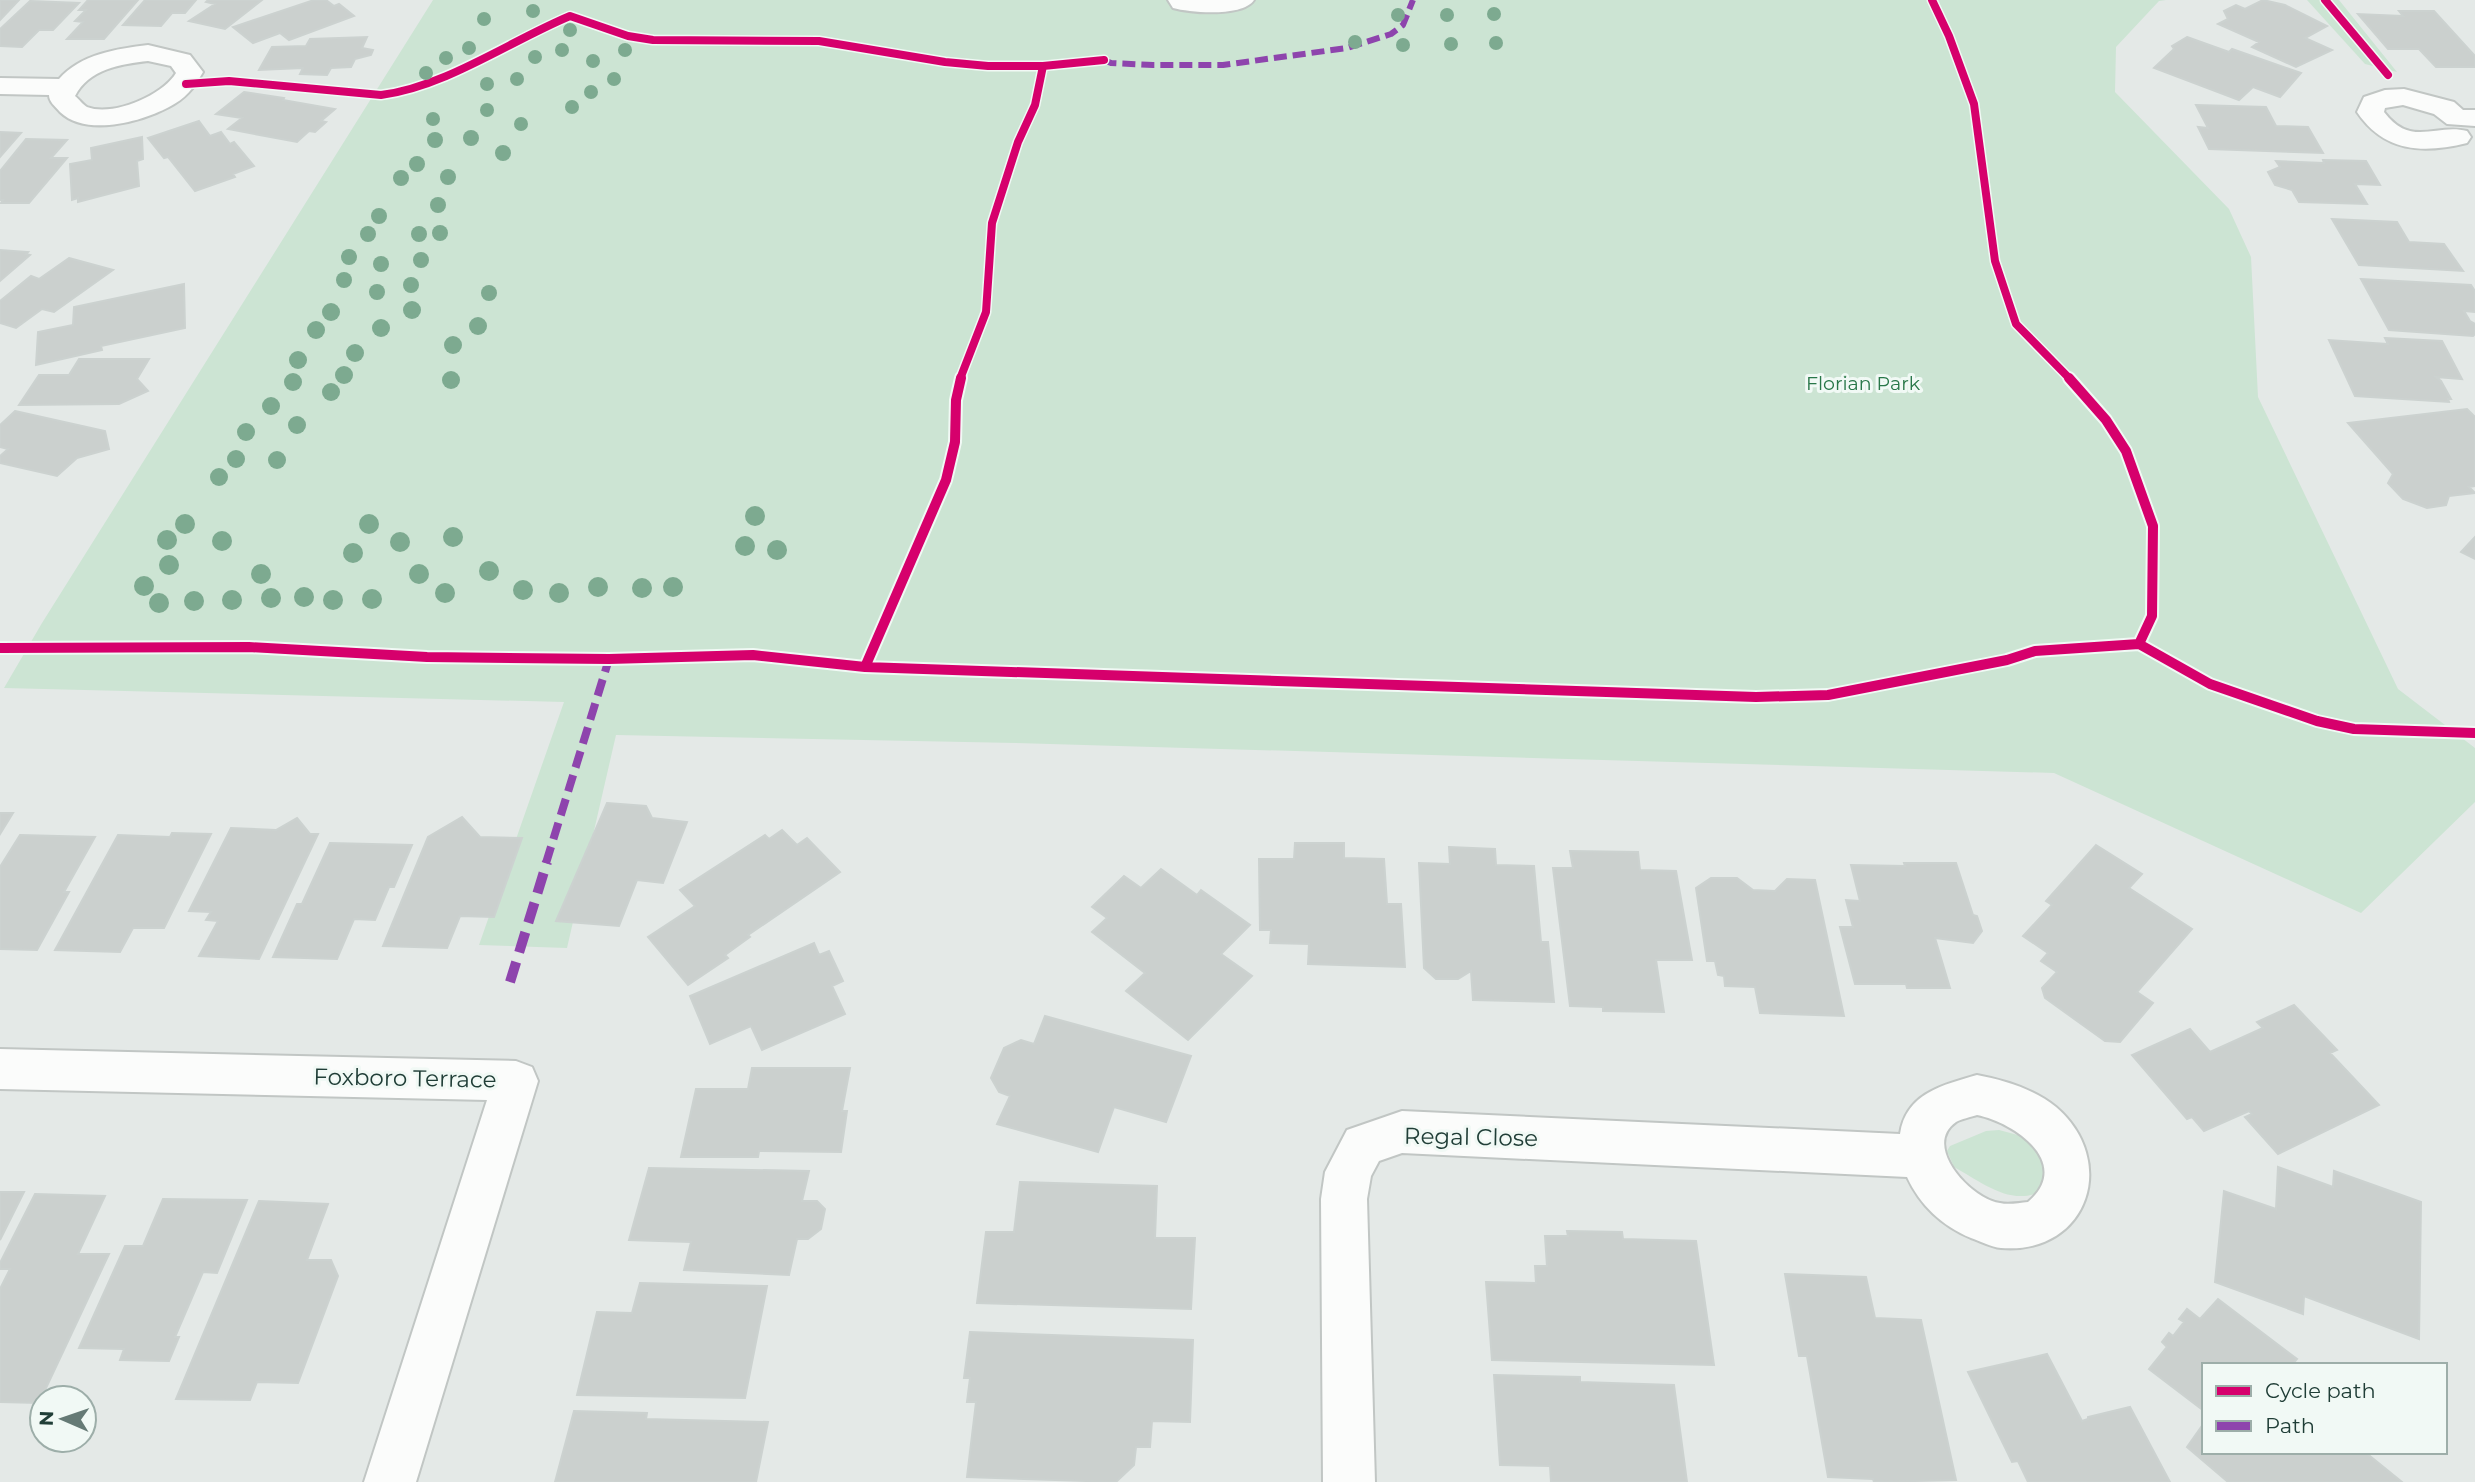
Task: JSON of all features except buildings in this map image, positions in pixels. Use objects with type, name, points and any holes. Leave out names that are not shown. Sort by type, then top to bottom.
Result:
[{"type":"street","points":[[1180,0],[1182,3],[1232,4],[1242,0]]},
{"type":"street","points":[[0,86],[65,87]]},
{"type":"street","name":"Foxboro Terrace","points":[[0,1069],[516,1081],[390,1482]]},
{"type":"street","name":"Regal Close","points":[[1349,1482],[1344,1199],[1348,1171],[1363,1145],[1402,1132],[1921,1156]]},
{"type":"green space","name":"Florian Park","points":[[433,0],[2166,0],[2159,1],[2116,47],[2115,92],[2229,209],[2251,257],[2258,397],[2398,689],[2475,748],[2475,802],[2361,913],[2054,773],[1016,743],[616,735],[567,948],[479,945],[564,702],[4,688],[42,623]]},
{"type":"green space","points":[[2307,0],[2339,0],[2397,72],[2365,64]]},
{"type":"green space","points":[[1999,1130],[2029,1138],[2048,1169],[2040,1192],[2028,1196],[2006,1194],[1984,1185],[1954,1167],[1947,1151],[1950,1146],[1986,1131]]},
{"type":"marked path","points":[[1104,60],[1111,63],[1153,65],[1223,65],[1290,58],[1347,48],[1391,34],[1403,25],[1413,0]]},
{"type":"marked path","points":[[510,982],[609,659]]},
{"type":"cycle path","points":[[1932,0],[1949,36],[1974,104],[1995,261],[2016,324],[2081,390],[2106,420],[2126,451],[2153,526],[2152,616],[2139,644]]},
{"type":"cycle path","points":[[2325,0],[2388,75]]},
{"type":"cycle path","points":[[186,84],[229,81],[381,95],[395,93],[435,80],[570,16],[628,36],[653,40],[819,41],[945,62],[988,66],[1043,66],[1104,60]]},
{"type":"cycle path","points":[[865,667],[946,480],[955,442],[956,400],[962,371],[986,312],[992,223],[1018,142],[1035,105],[1043,66]]},
{"type":"cycle path","points":[[0,648],[249,647],[427,657],[609,659],[753,655],[865,667],[1756,697],[1828,695],[2007,660],[2035,651],[2139,644],[2210,684],[2317,721],[2354,729],[2475,733]]}]
